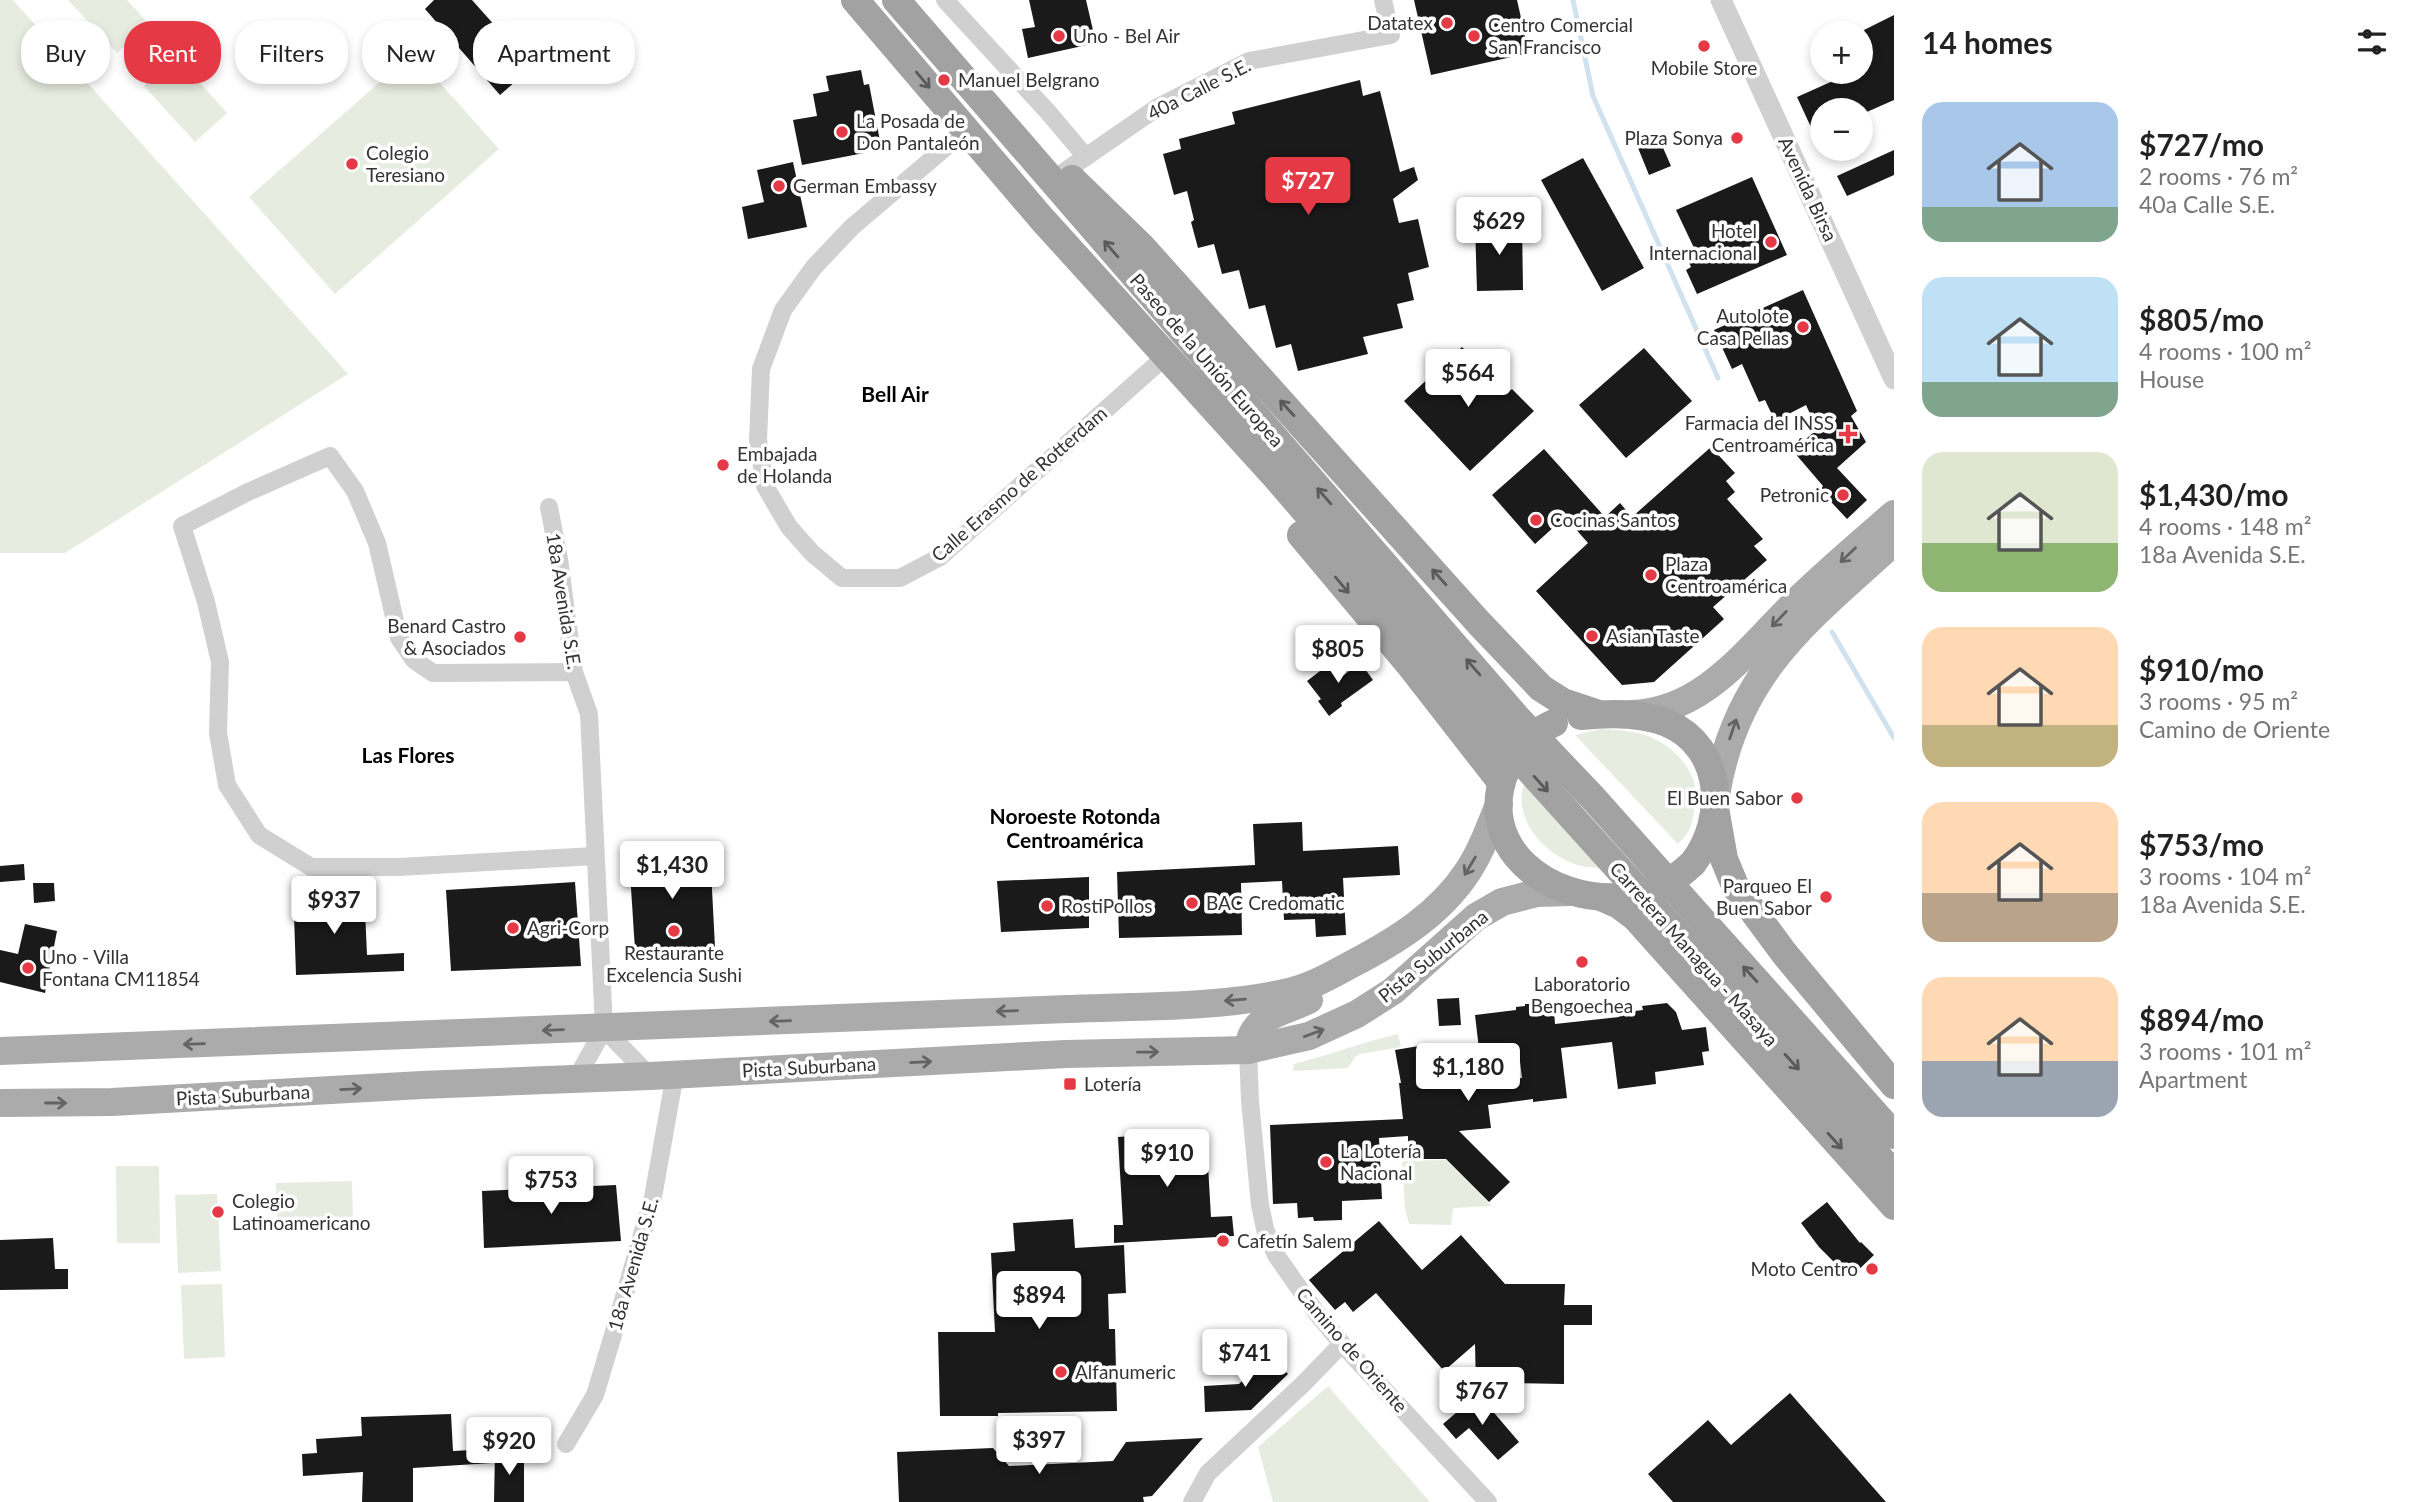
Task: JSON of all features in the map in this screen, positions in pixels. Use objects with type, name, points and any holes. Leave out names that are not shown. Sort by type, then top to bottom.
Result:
[{"type":"highway","name":"Paseo de la Unión Europea","points":[[855,0],[1042,219],[1507,726]]},
{"type":"highway","name":"Paseo de la Unión Europea","points":[[896,0],[1507,726]]},
{"type":"highway","points":[[991,111],[1075,164],[1142,247],[1479,623],[1541,688],[1563,702],[1610,714],[1655,719],[1674,726],[1696,745],[1714,780],[1724,859],[1736,888],[1894,1085]]},
{"type":"highway","name":"Paseo de la Unión Europea","points":[[1042,219],[1105,308],[1157,364],[1409,664],[1502,785]]},
{"type":"highway","points":[[1610,714],[1577,716],[1540,730],[1523,743],[1502,785],[1502,828],[1513,853],[1539,876],[1572,892],[1615,897],[1657,890],[1670,883],[1693,863],[1710,833],[1716,802]]},
{"type":"highway","name":"Carretera Managua - Masaya","points":[[1507,726],[1594,799],[1894,1135]]},
{"type":"highway","name":"Carretera Managua - Masaya","points":[[1507,726],[1894,1174]]},
{"type":"highway","points":[[1615,897],[1619,905],[1641,923],[1894,1206]]},
{"type":"main road","points":[[1610,714],[1660,711],[1699,693],[1718,679],[1802,596],[1894,514]]},
{"type":"main road","points":[[1716,802],[1736,720],[1764,671],[1801,628],[1894,542]]},
{"type":"main road","name":"Pista Suburbana","points":[[0,1051],[1080,1009],[1251,999],[1309,987],[1400,938],[1430,913],[1460,882],[1476,857],[1502,785]]},
{"type":"main road","name":"Pista Suburbana","points":[[0,1103],[112,1102],[1066,1054],[1248,1050],[1309,1035],[1357,1014],[1393,991],[1476,917],[1502,902],[1537,893],[1572,892]]},
{"type":"main road","points":[[1248,1050],[1252,1030],[1264,1020],[1342,984],[1400,938]]},
{"type":"street","points":[[945,0],[1048,112],[1075,164]]},
{"type":"street","name":"40a Calle S.E.","points":[[1075,164],[1158,107],[1249,61],[1391,36],[1383,0]]},
{"type":"street","name":"Avenida Birsa","points":[[1721,0],[1894,379]]},
{"type":"street","name":"Calle Erasmo de Rotterdam","points":[[966,130],[852,227],[814,267],[783,310],[761,369],[758,440],[765,486],[789,527],[812,553],[842,578],[900,578],[940,557],[1157,364]]},
{"type":"street","points":[[574,672],[433,673],[414,660],[399,638],[377,543],[355,491],[330,456],[248,492],[182,526],[206,603],[219,662],[218,733],[227,785],[259,835],[311,867],[399,867],[596,856]]},
{"type":"street","name":"18a Avenida S.E.","points":[[549,507],[574,672],[589,715],[604,1028]]},
{"type":"street","points":[[576,1079],[604,1028],[663,1075]]},
{"type":"street","name":"Camino de Oriente","points":[[1248,1050],[1257,1179],[1265,1229],[1276,1255],[1291,1279],[1342,1344],[1488,1502]]},
{"type":"street","name":"18a Avenida S.E.","points":[[566,1444],[595,1395],[653,1197],[663,1075]]},
{"type":"street","points":[[1192,1502],[1208,1473],[1342,1344]]},
{"type":"shaded area","points":[[0,0],[13,0],[32,21],[21,21],[21,84],[88,84],[348,374],[65,553],[0,553]]},
{"type":"shaded area","points":[[68,0],[127,0],[146,21],[124,21],[124,47],[117,53],[110,45],[110,21],[87,21]]},
{"type":"shaded area","points":[[201,84],[227,113],[195,142],[144,86]]},
{"type":"shaded area","points":[[378,84],[441,84],[499,149],[335,294],[249,197]]},
{"type":"shaded area","points":[[1601,729],[1649,736],[1664,744],[1686,766],[1694,784],[1695,805],[1689,830],[1678,844],[1575,735]]},
{"type":"shaded area","points":[[1531,772],[1615,868],[1575,864],[1563,859],[1540,842],[1525,818],[1522,805],[1523,789]]},
{"type":"shaded area","points":[[1398,1034],[1401,1047],[1360,1054],[1348,1068],[1293,1071],[1294,1064]]},
{"type":"shaded area","points":[[1446,1160],[1492,1206],[1453,1208],[1451,1225],[1409,1224],[1405,1208],[1402,1161]]},
{"type":"shaded area","points":[[116,1166],[159,1166],[160,1243],[117,1243]]},
{"type":"shaded area","points":[[352,1181],[353,1221],[277,1224],[276,1183]]},
{"type":"shaded area","points":[[217,1194],[221,1271],[178,1273],[175,1195]]},
{"type":"shaded area","points":[[222,1284],[225,1357],[184,1359],[181,1285]]},
{"type":"shaded area","points":[[1328,1386],[1430,1502],[1273,1502],[1258,1447]]},
{"type":"building","points":[[434,0],[472,0],[491,21],[473,21],[473,64],[459,48],[459,21],[435,21],[425,9]]},
{"type":"building","name":"Uno - Bel Air","points":[[1029,0],[1086,0],[1096,43],[1028,58],[1022,29],[1035,27]]},
{"type":"building","name":"Centro Comercial San Francisco","points":[[1414,0],[1517,0],[1529,53],[1431,75]]},
{"type":"building","points":[[1894,15],[1894,100],[1873,109],[1873,98],[1810,98],[1810,125],[1797,97],[1826,84],[1873,84],[1873,26]]},
{"type":"building","points":[[861,70],[864,85],[869,84],[880,141],[862,144],[864,153],[802,165],[793,120],[817,116],[813,94],[829,91],[826,76]]},
{"type":"building","points":[[1360,80],[1363,96],[1380,91],[1400,172],[1414,167],[1418,180],[1393,199],[1399,223],[1418,219],[1429,267],[1408,273],[1414,300],[1397,304],[1403,328],[1363,337],[1368,354],[1298,371],[1291,344],[1276,348],[1265,305],[1249,309],[1239,270],[1222,274],[1214,244],[1198,248],[1187,191],[1174,195],[1163,154],[1181,149],[1179,139],[1235,124],[1232,112]]},
{"type":"building","points":[[490,84],[513,84],[500,95]]},
{"type":"building","points":[[1657,134],[1671,166],[1649,175],[1636,143]]},
{"type":"building","points":[[1894,150],[1894,175],[1847,196],[1837,176]]},
{"type":"building","points":[[1583,158],[1644,268],[1602,291],[1541,180]]},
{"type":"building","name":"German Embassy","points":[[793,162],[807,227],[748,239],[742,207],[764,202],[757,170]]},
{"type":"building","points":[[1752,177],[1787,255],[1697,294],[1686,270],[1691,267],[1685,254],[1695,250],[1676,210]]},
{"type":"building","points":[[1522,223],[1523,290],[1477,291],[1475,224]]},
{"type":"building","points":[[1803,290],[1857,411],[1851,416],[1866,442],[1837,468],[1867,500],[1847,519],[1820,490],[1823,486],[1793,451],[1817,429],[1806,405],[1775,421],[1765,400],[1759,402],[1742,364],[1732,369],[1714,330]]},
{"type":"building","points":[[1462,347],[1506,394],[1512,389],[1534,411],[1470,471],[1404,401]]},
{"type":"building","points":[[1644,348],[1692,401],[1626,458],[1579,405]]},
{"type":"building","name":"Plaza Centroamérica","points":[[1711,447],[1735,473],[1726,481],[1735,492],[1727,499],[1763,539],[1754,546],[1767,560],[1713,607],[1724,619],[1654,682],[1622,685],[1536,591],[1588,543],[1565,517],[1535,544],[1492,495],[1544,449],[1605,517],[1620,503],[1632,517]]},
{"type":"building","points":[[1333,661],[1344,675],[1360,662],[1373,680],[1341,703],[1342,706],[1329,716],[1318,701],[1321,699],[1307,681]]},
{"type":"building","points":[[1302,822],[1303,851],[1398,846],[1400,875],[1343,878],[1346,935],[1316,937],[1315,919],[1284,920],[1282,881],[1241,883],[1242,935],[1119,938],[1117,872],[1255,865],[1253,824]]},
{"type":"building","points":[[710,851],[715,947],[635,950],[629,857]]},
{"type":"building","points":[[24,864],[25,880],[0,882],[0,866]]},
{"type":"building","points":[[1089,877],[1089,928],[1001,932],[997,881]]},
{"type":"building","name":"Agri-Corp","points":[[575,882],[581,966],[451,971],[446,890]]},
{"type":"building","points":[[33,883],[54,883],[55,901],[34,903]]},
{"type":"building","points":[[293,884],[347,894],[350,912],[365,910],[367,955],[404,953],[404,971],[296,975]]},
{"type":"building","points":[[25,924],[57,931],[45,993],[0,982],[0,950],[18,954]]},
{"type":"building","points":[[1459,998],[1461,1025],[1439,1026],[1437,999]]},
{"type":"building","points":[[1667,1003],[1676,1012],[1682,1030],[1706,1027],[1709,1051],[1702,1052],[1704,1065],[1655,1072],[1656,1084],[1618,1089],[1612,1042],[1561,1048],[1567,1098],[1488,1105],[1491,1128],[1459,1131],[1510,1182],[1489,1202],[1446,1159],[1408,1159],[1408,1136],[1379,1138],[1382,1199],[1342,1201],[1342,1220],[1314,1221],[1313,1217],[1298,1218],[1297,1203],[1273,1204],[1270,1125],[1403,1119],[1401,1083],[1395,1050],[1437,1043],[1439,1074],[1488,1068],[1490,1082],[1522,1078],[1518,1045],[1479,1049],[1475,1015],[1516,1010],[1516,1007],[1525,1004],[1540,1004],[1541,1010],[1554,1010],[1555,1024],[1619,1017],[1618,1013],[1643,1010],[1642,1006]]},
{"type":"building","points":[[1206,1131],[1211,1217],[1232,1216],[1234,1236],[1114,1243],[1114,1225],[1123,1225],[1118,1137]]},
{"type":"building","points":[[616,1185],[621,1241],[484,1248],[482,1191]]},
{"type":"building","points":[[1827,1202],[1860,1243],[1874,1255],[1850,1278],[1819,1247],[1801,1223]]},
{"type":"building","points":[[1073,1219],[1075,1248],[1124,1245],[1126,1293],[1108,1294],[1109,1329],[1115,1329],[1117,1411],[940,1416],[938,1332],[995,1332],[991,1253],[1015,1251],[1013,1223]]},
{"type":"building","points":[[1379,1221],[1422,1270],[1461,1235],[1505,1284],[1565,1284],[1564,1305],[1592,1305],[1592,1325],[1564,1325],[1564,1384],[1511,1383],[1511,1387],[1476,1387],[1475,1344],[1444,1371],[1376,1293],[1353,1312],[1345,1302],[1335,1310],[1309,1280]]},
{"type":"building","points":[[53,1238],[55,1269],[68,1269],[68,1289],[0,1290],[0,1240]]},
{"type":"building","points":[[1269,1355],[1288,1374],[1251,1410],[1205,1412],[1204,1386],[1239,1384]]},
{"type":"building","points":[[1790,1393],[1886,1502],[1673,1502],[1648,1474],[1708,1420],[1731,1445]]},
{"type":"building","points":[[1478,1394],[1519,1442],[1498,1460],[1469,1428],[1456,1439],[1443,1424]]},
{"type":"building","points":[[451,1414],[453,1451],[492,1449],[492,1463],[413,1468],[413,1502],[362,1502],[363,1472],[303,1476],[302,1454],[317,1453],[316,1439],[362,1436],[361,1417]]},
{"type":"building","points":[[1203,1438],[1152,1496],[1143,1497],[1144,1502],[899,1502],[897,1452],[993,1448],[1009,1466],[1113,1461],[1126,1442]]},
{"type":"building","points":[[495,1452],[524,1452],[524,1502],[494,1502]]},
{"type":"waterway","points":[[1573,0],[1593,96],[1718,378]]},
{"type":"waterway","points":[[1832,632],[1894,738]]},
{"type":"place","name":"Datatex","points":[[1447,23]]},
{"type":"place","name":"Uno - Bel Air","points":[[1059,36]]},
{"type":"place","name":"Centro Comercial San Francisco","points":[[1474,36]]},
{"type":"place","name":"Mobile Store","points":[[1704,46]]},
{"type":"place","name":"Manuel Belgrano","points":[[944,80]]},
{"type":"place","name":"La Posada de Don Pantaleón","points":[[842,132]]},
{"type":"place","name":"Plaza Sonya","points":[[1737,138]]},
{"type":"place","name":"Colegio Teresiano","points":[[352,164]]},
{"type":"place","name":"German Embassy","points":[[779,186]]},
{"type":"place","name":"Hotel Internacional","points":[[1771,242]]},
{"type":"place","name":"Autolote Casa Pellas","points":[[1803,327]]},
{"type":"place","name":"Farmacia del INSS Centroamérica","points":[[1848,434]]},
{"type":"place","name":"Embajada de Holanda","points":[[723,465]]},
{"type":"place","name":"Petronic","points":[[1843,495]]},
{"type":"place","name":"Cocinas Santos","points":[[1536,520]]},
{"type":"place","name":"Plaza Centroamérica","points":[[1651,575]]},
{"type":"place","name":"Asian Taste","points":[[1592,636]]},
{"type":"place","name":"Benard Castro & Asociados","points":[[520,637]]},
{"type":"place","name":"El Buen Sabor","points":[[1797,798]]},
{"type":"place","name":"Parqueo El Buen Sabor","points":[[1826,897]]},
{"type":"place","name":"BAC Credomatic","points":[[1192,903]]},
{"type":"place","name":"RostiPollos","points":[[1047,906]]},
{"type":"place","name":"Agri-Corp","points":[[513,928]]},
{"type":"place","name":"Restaurante Excelencia Sushi","points":[[674,931]]},
{"type":"place","name":"Laboratorio Bengoechea","points":[[1582,962]]},
{"type":"place","name":"Uno - Villa Fontana CM11854","points":[[28,968]]},
{"type":"place","name":"Lotería","points":[[1070,1084]]},
{"type":"place","name":"La Lotería Nacional","points":[[1326,1162]]},
{"type":"place","name":"Colegio Latinoamericano","points":[[218,1212]]},
{"type":"place","name":"Cafetín Salem","points":[[1223,1241]]},
{"type":"place","name":"Moto Centro","points":[[1872,1269]]},
{"type":"place","name":"Alfanumeric","points":[[1061,1372]]},
{"type":"district","name":"Bell Air","points":[[895,395]]},
{"type":"district","name":"Las Flores","points":[[408,756]]},
{"type":"district","name":"Noroeste Rotonda Centroamérica","points":[[1075,829]]}]
